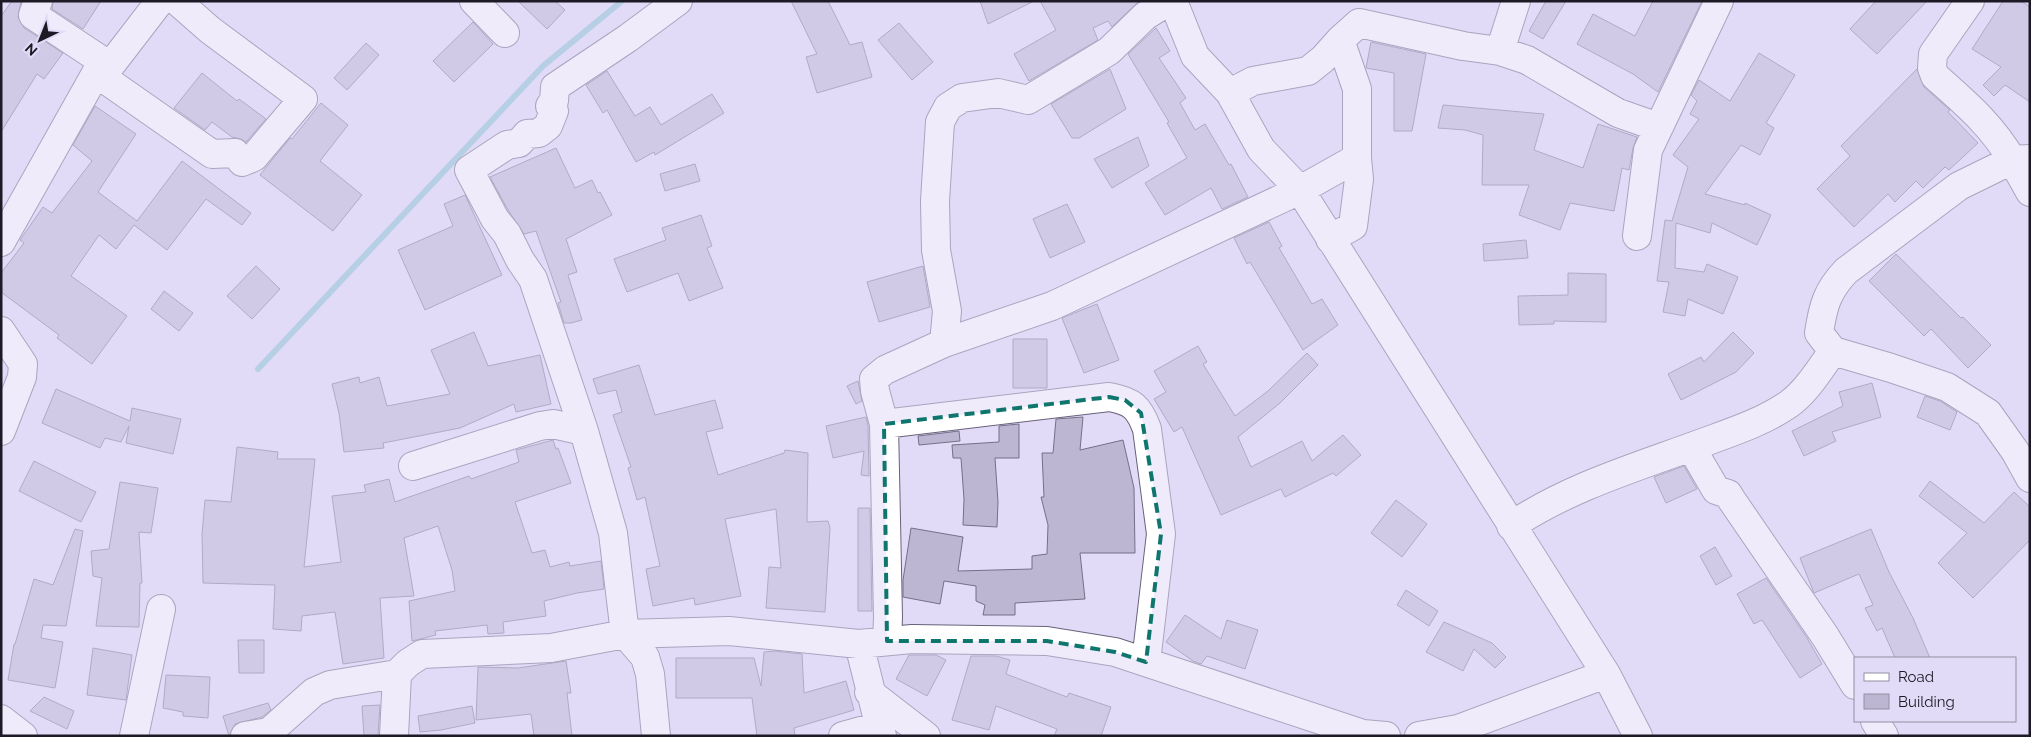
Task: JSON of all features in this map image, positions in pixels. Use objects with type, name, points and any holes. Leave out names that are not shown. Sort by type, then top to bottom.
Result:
[{"type":"street","points":[[38,1],[34,15],[212,154],[235,153],[242,162],[254,157],[303,99],[210,30],[177,1]]},
{"type":"street","points":[[1,242],[103,70],[160,1]]},
{"type":"street","points":[[474,1],[505,33]]},
{"type":"street","points":[[656,736],[650,674],[644,657],[625,634],[613,533],[584,431],[533,278],[520,260],[507,234],[495,219],[469,170],[507,145],[519,143],[527,134],[539,132],[548,126],[554,111],[550,106],[554,101],[555,87],[628,38],[678,1]]},
{"type":"street","points":[[944,343],[947,311],[936,250],[935,201],[940,122],[948,106],[962,98],[998,93],[1028,100],[1109,51],[1145,16],[1169,1]]},
{"type":"street","points":[[1173,1],[1196,56],[1230,94],[1261,149],[1300,190],[1510,526],[1606,674],[1638,736]]},
{"type":"street","points":[[1500,51],[1516,1]]},
{"type":"street","points":[[1637,236],[1648,150],[1719,1]]},
{"type":"street","points":[[1970,1],[1933,54],[1932,68],[1935,76],[1982,119],[2021,159],[2030,192]]},
{"type":"street","points":[[1230,94],[1252,81],[1308,71],[1360,23],[1463,46],[1500,51],[1527,60],[1618,113],[1658,126]]},
{"type":"street","points":[[1330,239],[1352,226],[1360,179],[1357,158],[1357,89],[1340,40]]},
{"type":"street","points":[[887,641],[884,424],[874,379],[885,370],[944,343],[1052,306],[1300,190],[1357,158]]},
{"type":"street","points":[[2021,159],[1960,186],[1846,271],[1833,284],[1823,307],[1819,333],[1833,351],[1891,368],[1947,388],[1988,413],[2015,451],[2030,478]]},
{"type":"street","points":[[1,331],[23,364],[22,377],[1,431]]},
{"type":"street","points":[[1510,526],[1530,513],[1571,492],[1757,422],[1790,403],[1806,388],[1833,351]]},
{"type":"street","points":[[884,424],[1109,397],[1125,400],[1141,413],[1147,429],[1161,534],[1146,662]]},
{"type":"street","points":[[413,466],[540,426],[553,424],[584,431]]},
{"type":"street","points":[[1691,447],[1716,490],[1728,494],[1825,636],[1854,683]]},
{"type":"street","points":[[134,736],[161,609]]},
{"type":"street","points":[[245,736],[269,732],[314,692],[330,685],[397,674],[422,654],[551,648],[625,634],[729,631],[859,644],[912,639],[1047,641],[1115,652],[1362,734],[1386,736]]},
{"type":"street","points":[[843,736],[880,731],[869,692],[859,644]]},
{"type":"street","points":[[394,736],[397,674]]},
{"type":"street","points":[[1419,736],[1458,729],[1606,674]]},
{"type":"street","points":[[869,692],[926,736]]},
{"type":"street","points":[[1,719],[23,736]]},
{"type":"street","points":[[1877,722],[1884,736]]},
{"type":"highlighted area","points":[[1109,397],[1125,400],[1141,413],[1161,534],[1146,662],[1115,652],[1047,641],[887,641],[884,424]]},
{"type":"building","points":[[12,1],[21,1],[18,17],[24,28],[63,53],[44,79],[37,74],[1,132],[1,16]]},
{"type":"building","points":[[53,1],[101,1],[83,29],[52,9]]},
{"type":"building","points":[[518,1],[555,1],[565,10],[547,29]]},
{"type":"building","points":[[791,1],[828,1],[850,45],[862,42],[872,77],[817,93],[806,57],[817,54]]},
{"type":"building","points":[[980,1],[1034,1],[988,24]]},
{"type":"building","points":[[1040,1],[1139,1],[1112,27],[1108,21],[1093,28],[1098,40],[1029,81],[1014,54],[1056,30]]},
{"type":"building","points":[[1546,1],[1566,1],[1543,39],[1529,31]]},
{"type":"building","points":[[1653,1],[1702,1],[1658,92],[1633,74],[1577,44],[1593,14],[1635,36]]},
{"type":"building","points":[[1876,1],[1927,1],[1877,54],[1850,29]]},
{"type":"building","points":[[2003,1],[2021,1],[2030,7],[2030,102],[2005,85],[1994,96],[1983,85],[2001,67],[1972,49]]},
{"type":"building","points":[[473,22],[493,44],[454,82],[433,61]]},
{"type":"building","points":[[899,23],[933,62],[912,80],[878,40]]},
{"type":"building","points":[[1156,28],[1170,51],[1159,58],[1186,98],[1180,103],[1195,130],[1205,124],[1229,165],[1231,164],[1248,197],[1222,209],[1211,188],[1165,215],[1145,183],[1187,158],[1167,123],[1169,122],[1128,54]]},
{"type":"building","points":[[1371,42],[1426,54],[1412,131],[1394,131],[1394,73],[1366,68]]},
{"type":"building","points":[[366,43],[379,55],[347,90],[334,78]]},
{"type":"building","points":[[1759,53],[1795,75],[1766,123],[1774,128],[1760,155],[1741,145],[1705,194],[1745,205],[1745,203],[1771,215],[1757,245],[1712,223],[1710,233],[1676,223],[1675,268],[1704,272],[1707,264],[1738,277],[1723,314],[1688,299],[1685,316],[1663,312],[1669,282],[1657,281],[1665,220],[1672,221],[1688,167],[1673,155],[1699,119],[1690,114],[1697,101],[1691,95],[1699,80],[1730,101]]},
{"type":"building","points":[[1110,69],[1126,109],[1079,138],[1072,138],[1051,104]]},
{"type":"building","points":[[1917,69],[1924,87],[1950,110],[1948,112],[1978,143],[1949,170],[1945,167],[1923,188],[1916,181],[1895,202],[1888,194],[1854,227],[1817,189],[1850,156],[1841,146]]},
{"type":"building","points":[[607,71],[635,116],[650,107],[661,125],[712,94],[724,113],[655,155],[654,152],[636,162],[607,110],[603,113],[586,85]]},
{"type":"building","points":[[202,73],[237,101],[239,99],[266,119],[246,142],[232,137],[212,122],[205,130],[174,108]]},
{"type":"building","points":[[321,103],[348,125],[320,161],[362,195],[333,231],[260,175]]},
{"type":"building","points":[[1443,105],[1544,114],[1534,150],[1583,168],[1598,124],[1637,137],[1629,170],[1622,168],[1614,211],[1570,203],[1560,230],[1519,215],[1529,185],[1482,185],[1483,135],[1465,130],[1438,128]]},
{"type":"building","points":[[95,106],[136,134],[98,192],[137,221],[182,161],[251,213],[242,225],[206,199],[167,250],[134,225],[116,249],[99,235],[71,276],[127,316],[92,364],[57,338],[59,335],[1,292],[1,273],[24,243],[20,240],[43,207],[52,213],[92,161],[73,145]]},
{"type":"building","points":[[1138,137],[1149,166],[1112,188],[1094,159]]},
{"type":"building","points":[[556,148],[575,188],[592,180],[612,215],[566,239],[577,272],[568,275],[582,320],[571,323],[564,323],[558,303],[561,302],[536,231],[524,234],[490,177]]},
{"type":"building","points":[[695,164],[700,181],[665,191],[660,174]]},
{"type":"building","points":[[465,195],[502,275],[425,310],[398,250],[453,226],[444,204]]},
{"type":"building","points":[[1067,204],[1085,242],[1050,258],[1033,219]]},
{"type":"building","points":[[701,215],[712,246],[707,248],[723,288],[689,301],[678,273],[627,292],[614,259],[666,240],[662,228]]},
{"type":"building","points":[[1269,222],[1282,246],[1279,248],[1312,304],[1322,299],[1338,325],[1303,350],[1250,262],[1247,264],[1234,238]]},
{"type":"building","points":[[1526,240],[1528,258],[1484,261],[1483,244]]},
{"type":"building","points":[[1896,254],[1991,345],[1968,368],[1931,329],[1924,336],[1869,281]]},
{"type":"building","points":[[256,266],[280,289],[252,319],[227,296]]},
{"type":"building","points":[[923,266],[930,307],[879,322],[867,282]]},
{"type":"building","points":[[1568,273],[1606,274],[1606,322],[1554,321],[1554,324],[1519,325],[1518,296],[1568,295]]},
{"type":"building","points":[[164,291],[193,313],[179,331],[151,309]]},
{"type":"building","points":[[1097,304],[1119,360],[1084,373],[1062,318]]},
{"type":"building","points":[[474,332],[488,366],[540,355],[551,404],[516,412],[514,404],[460,428],[383,443],[384,448],[344,452],[339,413],[332,384],[359,377],[360,383],[379,377],[387,406],[450,394],[431,350]]},
{"type":"building","points":[[1733,332],[1754,353],[1736,372],[1681,400],[1668,374],[1701,357],[1704,362]]},
{"type":"building","points":[[1013,339],[1047,339],[1047,388],[1013,388]]},
{"type":"building","points":[[1198,346],[1207,362],[1203,364],[1235,416],[1268,391],[1307,353],[1318,365],[1280,403],[1238,437],[1251,467],[1302,441],[1312,461],[1343,435],[1361,455],[1336,476],[1333,473],[1285,497],[1281,489],[1221,515],[1182,427],[1174,432],[1154,399],[1166,392],[1154,371]]},
{"type":"building","points":[[639,365],[655,415],[715,400],[723,428],[706,432],[718,475],[784,453],[785,450],[808,453],[807,522],[828,521],[830,528],[825,612],[766,608],[769,567],[781,568],[776,509],[725,519],[741,596],[695,605],[694,598],[653,606],[646,569],[660,566],[645,497],[637,500],[628,468],[631,467],[613,415],[622,412],[616,390],[598,394],[593,379]]},
{"type":"building","points":[[858,381],[862,401],[856,404],[847,386]]},
{"type":"building","points":[[1872,383],[1881,417],[1832,432],[1836,441],[1804,456],[1792,431],[1843,406],[1839,392]]},
{"type":"building","points":[[56,389],[130,421],[132,408],[181,419],[173,454],[126,443],[129,426],[121,442],[105,438],[100,448],[42,423]]},
{"type":"building","points":[[1925,396],[1940,401],[1957,412],[1950,430],[1917,417]]},
{"type":"building","points":[[866,417],[868,426],[869,476],[861,475],[864,451],[833,458],[826,426]]},
{"type":"building","points":[[1083,417],[1080,450],[1123,440],[1134,488],[1135,553],[1080,553],[1085,599],[1015,603],[1015,615],[983,615],[985,605],[976,601],[976,586],[944,581],[940,604],[903,597],[903,580],[911,528],[963,537],[958,571],[1032,569],[1032,556],[1047,554],[1048,525],[1041,497],[1044,497],[1042,453],[1053,453],[1056,419]]},
{"type":"building","points":[[1019,424],[1019,458],[995,458],[998,502],[997,527],[963,525],[964,499],[961,458],[953,458],[952,445],[999,442],[999,426]]},
{"type":"building","points":[[959,431],[960,441],[919,445],[918,436]]},
{"type":"building","points":[[553,440],[556,449],[558,448],[571,483],[515,502],[532,553],[545,550],[550,567],[569,562],[570,566],[601,561],[604,589],[544,601],[546,616],[503,622],[504,633],[488,634],[487,625],[435,631],[436,635],[412,641],[409,601],[455,591],[452,570],[438,526],[404,538],[414,596],[380,598],[384,658],[343,664],[335,612],[302,616],[301,631],[273,629],[275,585],[203,583],[202,534],[205,500],[231,502],[237,447],[278,452],[277,459],[315,459],[304,567],[341,562],[332,496],[366,492],[364,485],[389,479],[395,502],[469,476],[471,479],[519,462],[516,450]]},
{"type":"building","points":[[34,461],[96,492],[81,522],[19,491]]},
{"type":"building","points":[[1684,466],[1697,489],[1666,503],[1654,477]]},
{"type":"building","points":[[1930,481],[1984,523],[2014,492],[2030,507],[2030,540],[1973,598],[1938,563],[1967,533],[1919,496]]},
{"type":"building","points":[[120,482],[158,488],[151,533],[139,532],[142,583],[140,583],[139,627],[96,626],[102,578],[93,576],[91,551],[109,549]]},
{"type":"building","points":[[1396,500],[1427,524],[1402,557],[1371,533]]},
{"type":"building","points":[[858,508],[870,508],[872,611],[858,611]]},
{"type":"building","points":[[75,529],[83,531],[66,626],[43,625],[41,638],[63,642],[55,688],[8,680],[14,644],[34,579],[53,585]]},
{"type":"building","points":[[1871,529],[1889,572],[1913,618],[1930,657],[1895,657],[1882,628],[1877,631],[1865,608],[1873,605],[1859,574],[1814,593],[1800,558]]},
{"type":"building","points":[[1715,547],[1732,576],[1716,585],[1700,556]]},
{"type":"building","points":[[1766,578],[1807,638],[1822,664],[1800,678],[1762,620],[1754,624],[1737,594]]},
{"type":"building","points":[[1406,590],[1438,611],[1429,626],[1397,605]]},
{"type":"building","points":[[1185,615],[1221,639],[1227,620],[1258,630],[1245,669],[1207,656],[1201,664],[1193,661],[1166,642]]},
{"type":"building","points":[[1444,622],[1492,643],[1506,657],[1495,668],[1474,649],[1463,671],[1426,652]]},
{"type":"building","points":[[238,640],[264,640],[264,673],[239,673]]},
{"type":"building","points":[[93,648],[132,655],[126,700],[87,695]]},
{"type":"building","points":[[774,651],[802,654],[804,693],[846,681],[854,710],[794,728],[795,736],[757,736],[752,698],[676,698],[676,658],[754,658],[761,686],[764,652]]},
{"type":"building","points":[[909,655],[936,655],[946,660],[927,696],[896,679]]},
{"type":"building","points":[[971,656],[996,656],[1010,660],[1006,674],[1067,697],[1069,693],[1111,707],[1101,736],[1054,736],[1057,729],[996,706],[989,730],[952,720]]},
{"type":"building","points":[[566,661],[571,693],[567,693],[572,736],[534,736],[531,714],[476,720],[478,667],[518,668]]},
{"type":"building","points":[[166,675],[210,677],[208,718],[183,716],[183,712],[163,708]]},
{"type":"building","points":[[44,697],[74,711],[67,729],[30,711]]},
{"type":"building","points":[[268,703],[271,710],[262,717],[235,724],[229,736],[223,716]]},
{"type":"building","points":[[380,705],[378,736],[364,736],[362,706]]},
{"type":"building","points":[[472,706],[475,723],[420,732],[418,716]]},
{"type":"waterway","points":[[258,369],[543,66],[622,1]]}]
